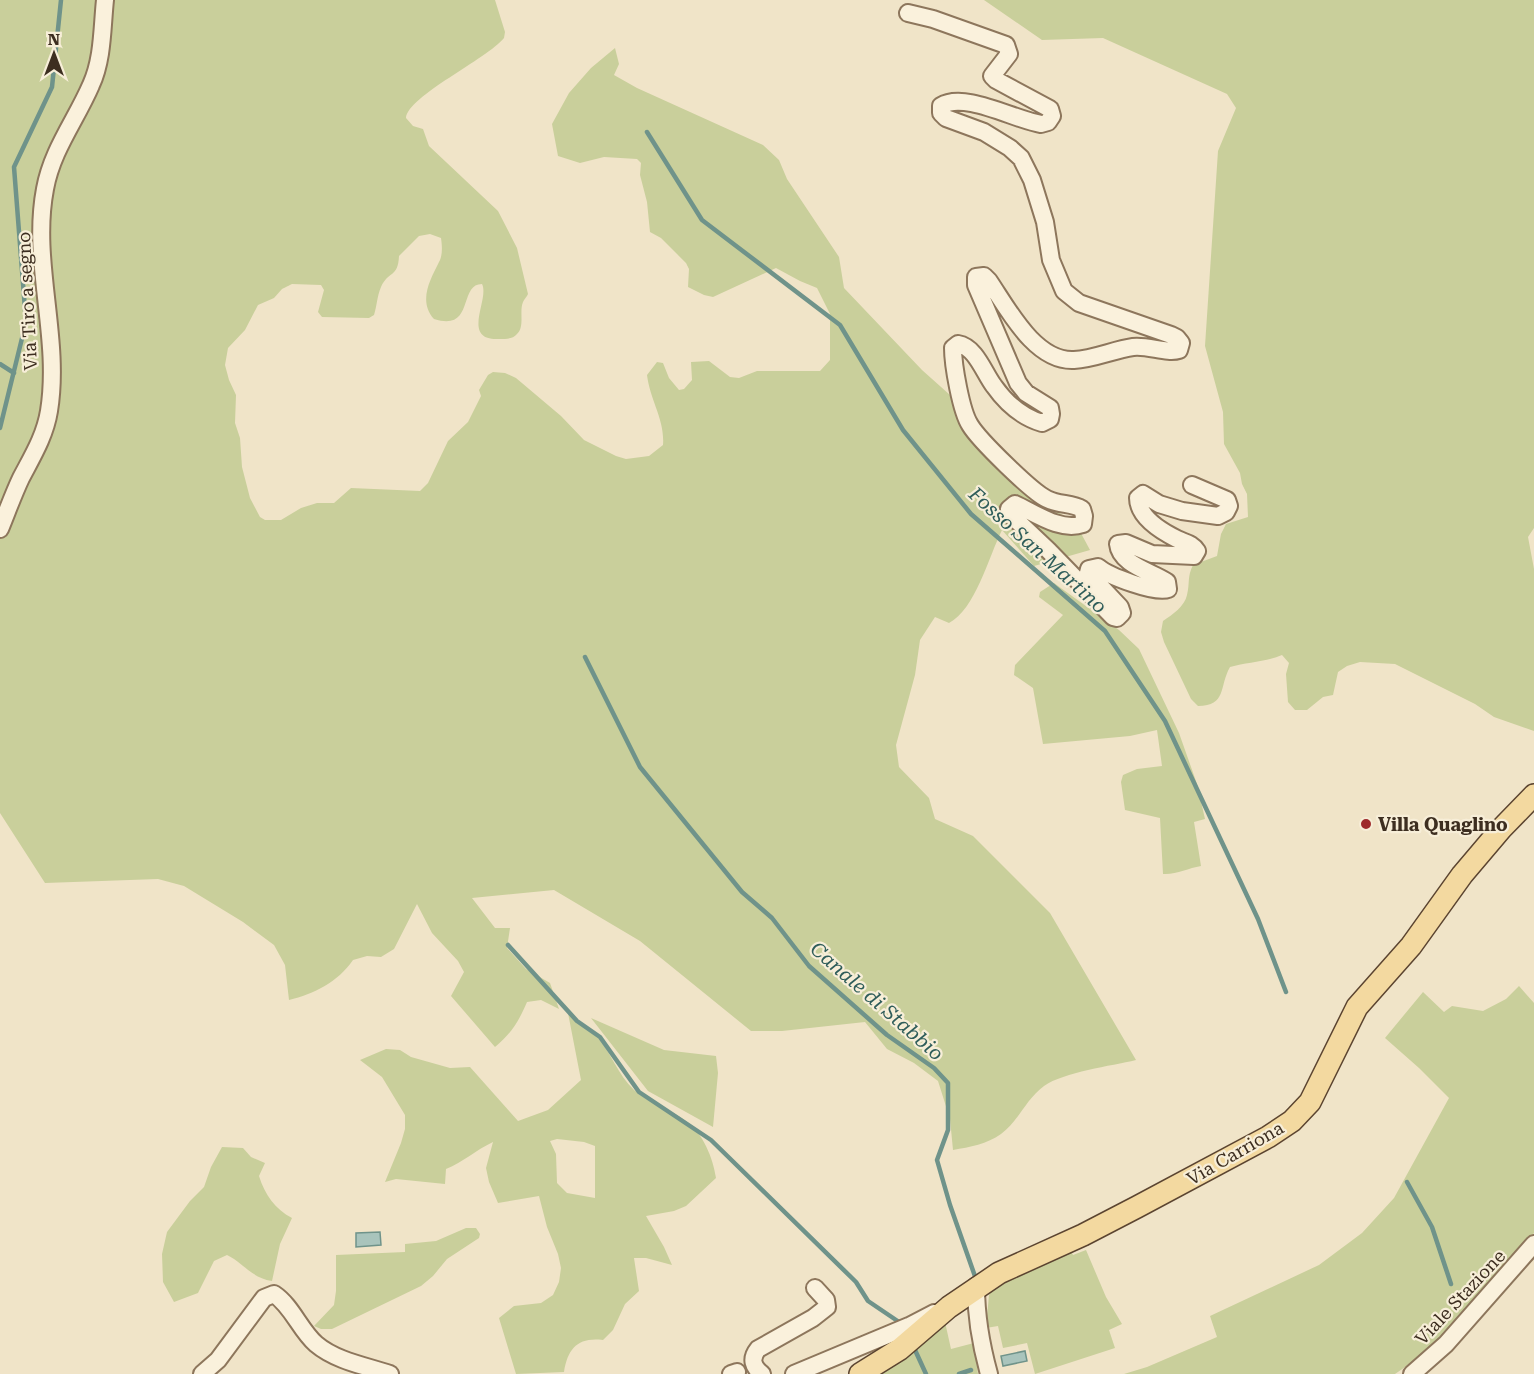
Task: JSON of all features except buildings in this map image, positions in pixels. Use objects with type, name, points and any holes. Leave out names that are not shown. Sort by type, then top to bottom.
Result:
[{"type":"main road","name":"Via Carriona","points":[[860,1374],[900,1349],[976,1286],[1137,1208],[1268,1137],[1292,1121],[1310,1102],[1357,1007],[1411,946],[1462,875],[1534,795]]},
{"type":"street","name":"Via Tiro a segno","points":[[0,529],[41,439],[49,413],[52,387],[51,338],[41,238],[45,189],[54,155],[92,84],[99,62],[105,0]]},
{"type":"street","points":[[908,13],[933,19],[1006,45],[1009,54],[992,76],[996,81],[1050,109],[1052,116],[1048,122],[1041,124],[976,104],[954,101],[941,106],[941,113],[946,118],[984,132],[1010,148],[1021,158],[1032,180],[1046,222],[1051,260],[1064,291],[1079,303],[1171,335],[1181,343],[1179,350],[1172,352],[1137,346],[1075,360],[1061,359],[1046,353],[1017,323],[984,276],[976,278],[976,285],[1018,383],[1026,393],[1045,403],[1050,408],[1051,414],[1050,419],[1042,423],[1028,419],[994,387],[968,348],[958,344],[953,348],[953,357],[970,424],[1034,491],[1048,500],[1076,505],[1082,509],[1084,516],[1083,524],[1073,527],[1034,515],[1015,504],[1009,509],[1012,516],[1113,617],[1117,618],[1122,613],[1120,607],[1092,578],[1088,573],[1089,569],[1098,567],[1102,571],[1161,591],[1168,589],[1167,582],[1141,571],[1120,551],[1118,544],[1125,543],[1152,554],[1194,556],[1197,551],[1194,545],[1175,538],[1146,519],[1138,504],[1138,498],[1143,494],[1159,504],[1182,511],[1218,516],[1226,512],[1229,506],[1227,500],[1192,485]]},
{"type":"street","name":"Viale Stazione","points":[[1412,1374],[1446,1344],[1534,1244]]},
{"type":"street","points":[[976,1286],[976,1305],[983,1353],[989,1374]]},
{"type":"street","points":[[762,1374],[755,1368],[753,1354],[827,1307],[826,1299],[815,1288]]},
{"type":"street","points":[[202,1374],[218,1360],[264,1298],[274,1294],[284,1300],[291,1314],[316,1343],[333,1354],[390,1374]]},
{"type":"street","points":[[794,1374],[949,1307]]},
{"type":"green space","points":[[0,0],[495,0],[505,32],[504,38],[495,47],[420,99],[410,109],[406,118],[413,126],[423,129],[429,146],[498,211],[517,248],[528,294],[523,301],[519,331],[515,336],[504,339],[487,338],[481,333],[479,318],[483,299],[482,284],[470,291],[461,314],[455,319],[447,321],[434,319],[429,312],[426,298],[442,247],[441,238],[430,234],[419,236],[399,256],[397,268],[381,287],[374,315],[369,318],[322,317],[318,312],[324,290],[321,285],[292,284],[282,289],[274,298],[258,305],[245,330],[228,348],[225,365],[236,395],[235,423],[240,438],[242,467],[250,498],[260,517],[265,520],[281,520],[301,508],[317,503],[334,503],[351,488],[420,491],[428,483],[448,441],[468,422],[481,396],[479,390],[488,375],[493,372],[505,373],[516,378],[561,416],[584,440],[626,459],[649,456],[663,445],[660,418],[647,375],[657,362],[663,363],[669,378],[679,390],[684,389],[692,380],[691,362],[709,361],[730,377],[739,378],[757,371],[820,371],[830,360],[830,314],[817,288],[776,268],[713,297],[688,287],[689,269],[686,263],[661,238],[650,232],[647,202],[640,175],[641,163],[637,159],[604,157],[580,163],[558,156],[552,124],[569,93],[591,68],[615,48],[619,64],[614,75],[637,88],[763,145],[779,160],[787,179],[839,257],[844,288],[922,370],[950,395],[966,427],[1037,498],[1076,524],[1090,550],[1034,566],[1002,530],[974,595],[966,607],[949,623],[935,617],[920,640],[915,675],[896,745],[899,767],[929,798],[935,819],[973,836],[1050,913],[1136,1060],[1075,1073],[1053,1081],[1038,1091],[1001,1134],[984,1143],[953,1150],[950,1119],[938,1081],[914,1063],[887,1049],[865,1022],[782,1031],[751,1031],[640,941],[554,890],[472,898],[495,928],[510,928],[507,948],[526,969],[550,983],[559,1009],[541,1000],[527,1002],[514,1027],[495,1047],[451,996],[464,972],[458,961],[432,933],[417,904],[394,949],[381,957],[367,956],[353,960],[340,975],[325,986],[289,1000],[285,965],[274,945],[243,922],[184,886],[158,879],[45,883],[0,813]]},
{"type":"green space","points":[[984,0],[1534,0],[1534,528],[1528,537],[1534,569],[1534,731],[1494,717],[1475,704],[1395,664],[1360,662],[1347,666],[1338,672],[1333,695],[1323,697],[1307,710],[1295,710],[1288,702],[1286,674],[1289,663],[1282,655],[1230,667],[1221,694],[1214,703],[1198,706],[1191,699],[1164,642],[1161,632],[1163,621],[1184,603],[1193,565],[1217,556],[1221,534],[1226,524],[1248,517],[1247,494],[1240,473],[1224,444],[1223,412],[1205,346],[1218,151],[1236,108],[1227,94],[1103,38],[1042,40]]},
{"type":"green space","points":[[1054,583],[1119,630],[1139,649],[1179,733],[1197,784],[1205,819],[1194,822],[1201,866],[1163,874],[1160,818],[1125,810],[1121,782],[1123,775],[1137,769],[1162,766],[1157,730],[1130,736],[1043,744],[1033,688],[1014,675],[1015,665],[1063,615],[1039,597],[1040,592]]},
{"type":"green space","points":[[1519,986],[1534,1003],[1534,1233],[1486,1290],[1434,1344],[1395,1374],[1124,1374],[1147,1367],[1217,1337],[1210,1316],[1319,1265],[1362,1233],[1394,1198],[1449,1098],[1385,1038],[1423,992],[1444,1012],[1452,1006],[1483,1011],[1506,999]]},
{"type":"green space","points":[[568,1013],[597,1036],[623,1078],[634,1090],[692,1126],[706,1146],[716,1178],[686,1206],[674,1211],[646,1216],[672,1265],[646,1258],[634,1258],[639,1291],[625,1304],[613,1330],[603,1340],[587,1340],[576,1346],[568,1356],[564,1372],[516,1374],[499,1318],[514,1306],[541,1303],[553,1295],[559,1282],[561,1268],[539,1196],[498,1203],[486,1168],[493,1142],[446,1169],[445,1184],[396,1179],[385,1182],[401,1143],[405,1129],[405,1115],[382,1077],[360,1060],[386,1049],[400,1050],[411,1057],[450,1068],[470,1067],[518,1121],[548,1110],[581,1080]],"holes":[[[557,1139],[584,1142],[595,1146],[595,1198],[567,1193],[557,1183],[556,1154],[550,1141]]]},
{"type":"green space","points":[[591,1018],[664,1050],[716,1056],[718,1073],[713,1127],[648,1091]]},
{"type":"green space","points":[[222,1147],[243,1148],[251,1157],[265,1163],[259,1176],[264,1189],[271,1201],[292,1218],[280,1244],[272,1281],[258,1277],[227,1255],[214,1261],[198,1293],[174,1302],[163,1282],[162,1254],[167,1232],[190,1201],[204,1187],[211,1167]]},
{"type":"green space","points":[[466,1228],[476,1228],[480,1234],[479,1238],[447,1259],[421,1286],[332,1329],[321,1329],[314,1326],[334,1305],[336,1255],[405,1252],[405,1244],[436,1241]]},
{"type":"green space","points":[[1070,1249],[1073,1255],[1086,1250],[1106,1297],[1122,1324],[1109,1330],[1115,1348],[1035,1374],[1027,1343],[1003,1348],[998,1326],[986,1328],[989,1295],[993,1286]]},
{"type":"green space","points":[[945,1322],[951,1349],[974,1343],[978,1374],[875,1374]]},
{"type":"water","points":[[380,1232],[381,1245],[356,1247],[356,1233]]},
{"type":"water","points":[[1025,1351],[1027,1361],[1003,1366],[1001,1356]]},
{"type":"waterway","points":[[0,428],[26,322],[14,167],[52,87],[61,0]]},
{"type":"waterway","name":"Fosso San Martino","points":[[647,132],[702,220],[840,325],[903,430],[971,514],[1105,631],[1165,721],[1258,919],[1286,992]]},
{"type":"waterway","points":[[0,364],[14,373]]},
{"type":"waterway","name":"Canale di Stabbio","points":[[585,657],[640,767],[742,892],[772,918],[809,966],[887,1035],[934,1068],[948,1083],[948,1130],[937,1160],[977,1282]]},
{"type":"waterway","name":"Canale di Stabbio","points":[[508,945],[577,1021],[600,1037],[639,1092],[711,1140],[856,1282],[868,1301],[902,1324]]},
{"type":"waterway","name":"Fosso San Martino","points":[[1407,1182],[1432,1227],[1451,1284]]},
{"type":"waterway","name":"Canale di Stabbio","points":[[915,1350],[926,1374]]},
{"type":"waterway","name":"Canale di Stabbio","points":[[959,1374],[971,1370]]},
{"type":"place","name":"Villa Quaglino","points":[[1366,824]]}]
